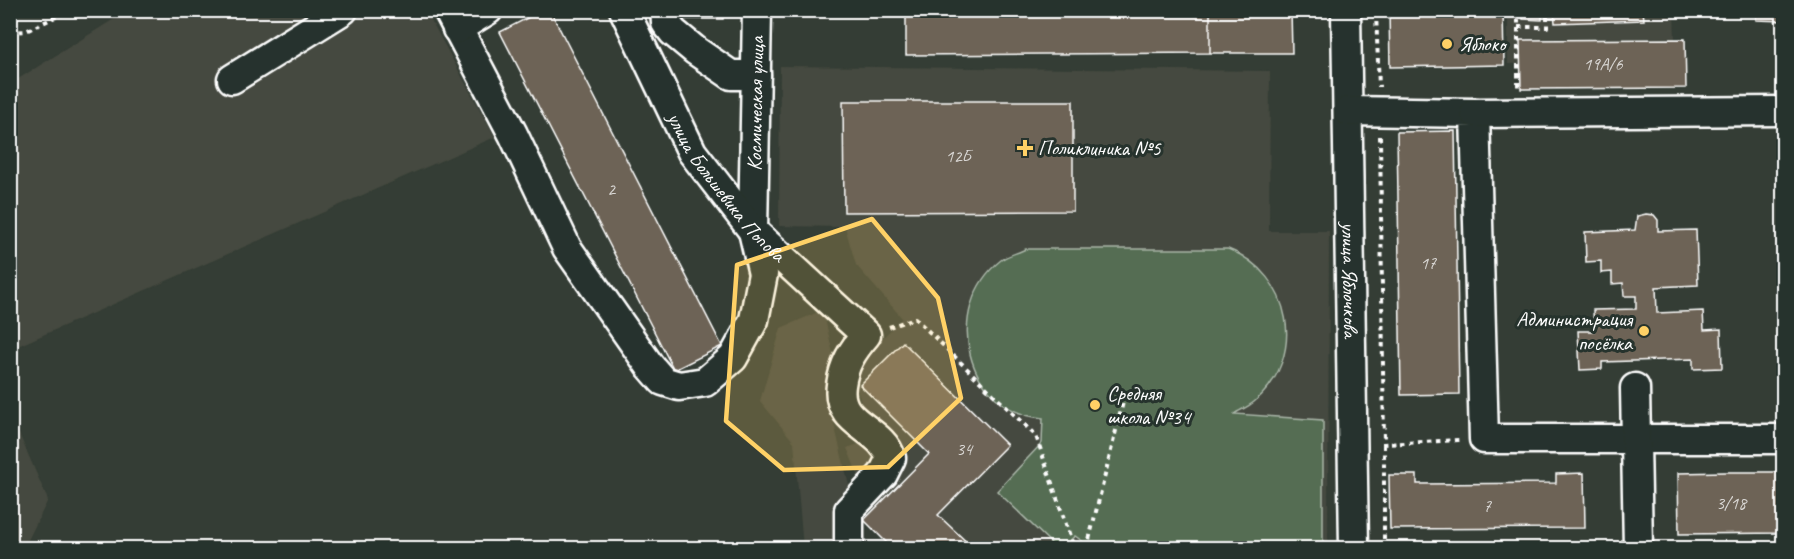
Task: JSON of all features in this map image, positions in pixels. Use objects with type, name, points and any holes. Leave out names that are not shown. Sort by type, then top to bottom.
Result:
[{"type":"street","points":[[232,79],[343,10]]},
{"type":"street","points":[[488,10],[453,20],[513,134],[567,248],[663,381],[679,386],[705,382],[734,358],[754,320],[763,274],[753,231]]},
{"type":"street","name":"улица Большевика Попова","points":[[624,10],[692,152],[753,231],[866,335]]},
{"type":"street","points":[[665,10],[666,23],[673,32],[696,51],[731,75],[756,75]]},
{"type":"street","name":"Космическая улица","points":[[753,231],[757,10]]},
{"type":"street","name":"улица Яблочкова","points":[[1346,10],[1354,549]]},
{"type":"street","points":[[1348,111],[1475,113],[1784,111]]},
{"type":"street","points":[[1475,113],[1484,439],[1784,439]]},
{"type":"street","points":[[849,549],[849,510],[883,474],[891,458],[888,448],[849,416],[839,397],[843,369],[854,349],[866,335]]},
{"type":"street","points":[[1635,388],[1638,549]]},
{"type":"path","points":[[10,32],[26,31],[70,10]]},
{"type":"path","points":[[1376,10],[1380,112],[1384,549]]},
{"type":"path","points":[[1518,10],[1518,96]]},
{"type":"path","points":[[1518,27],[1547,27],[1547,10]]},
{"type":"path","points":[[866,335],[915,318],[1036,436],[1074,549]]},
{"type":"path","points":[[1087,549],[1122,402]]},
{"type":"path","points":[[1384,444],[1484,439]]},
{"type":"highlighted area","points":[[872,219],[938,298],[961,398],[888,467],[784,470],[726,421],[737,265]]},
{"type":"shaded area","points":[[127,11],[426,11],[495,137],[11,349],[10,84]]},
{"type":"shaded area","points":[[1508,11],[1674,11],[1675,41],[1560,63],[1508,64]]},
{"type":"shaded area","name":"Средняя школа №34","points":[[780,66],[1270,71],[1269,231],[1329,231],[1328,548],[888,548],[847,448],[873,439],[851,371],[902,318],[856,265],[845,227],[779,226]]},
{"type":"shaded area","points":[[823,310],[834,358],[825,386],[864,548],[803,548],[794,442],[760,401],[781,328]]},
{"type":"shaded area","points":[[10,413],[48,500],[24,548],[11,548]]},
{"type":"green space","points":[[1026,249],[1228,249],[1250,261],[1267,277],[1279,297],[1285,318],[1286,340],[1282,363],[1271,384],[1254,402],[1234,414],[1323,420],[1323,548],[1136,548],[1119,546],[1092,548],[1075,536],[1061,548],[1056,548],[997,491],[1042,443],[1043,418],[1016,411],[995,398],[980,378],[970,355],[967,330],[971,304],[982,280],[1001,260]]},
{"type":"building","points":[[543,10],[550,10],[722,346],[674,370],[500,32]]},
{"type":"building","points":[[678,10],[723,10],[723,19],[677,19]]},
{"type":"building","points":[[906,10],[1210,10],[1210,53],[906,55]]},
{"type":"building","points":[[1210,10],[1291,10],[1292,53],[1210,53]]},
{"type":"building","name":"Яблоко","points":[[1389,10],[1503,10],[1504,65],[1390,67]]},
{"type":"building","points":[[1523,10],[1542,10],[1542,20],[1523,19]]},
{"type":"building","points":[[1554,10],[1643,10],[1644,20],[1555,23]]},
{"type":"building","points":[[1756,10],[1784,10],[1784,21],[1756,20]]},
{"type":"building","points":[[1685,39],[1686,88],[1521,89],[1520,40]]},
{"type":"building","points":[[843,101],[1073,101],[1073,211],[844,212]]},
{"type":"building","points":[[1455,131],[1459,394],[1401,395],[1397,132]]},
{"type":"building","points":[[1654,215],[1658,220],[1658,231],[1696,230],[1698,285],[1656,287],[1657,313],[1703,311],[1704,330],[1721,329],[1722,368],[1693,369],[1693,359],[1602,362],[1602,369],[1580,370],[1578,331],[1594,331],[1593,310],[1636,309],[1636,296],[1624,296],[1623,283],[1612,284],[1612,272],[1601,273],[1601,261],[1586,262],[1585,232],[1635,230],[1637,216]]},
{"type":"building","points":[[903,342],[1007,445],[938,515],[973,548],[892,548],[864,520],[929,454],[860,385]]},
{"type":"building","points":[[1784,472],[1784,533],[1679,534],[1678,473]]},
{"type":"building","points":[[1584,473],[1585,528],[1390,529],[1389,475],[1417,475],[1417,484],[1556,483],[1556,474]]},
{"type":"place","name":"Яблоко","points":[[1447,44]]},
{"type":"place","name":"Поликлиника №5","points":[[1025,148]]},
{"type":"place","name":"Администрация посёлка","points":[[1644,331]]},
{"type":"place","name":"Средняя школа №34","points":[[1095,405]]}]
